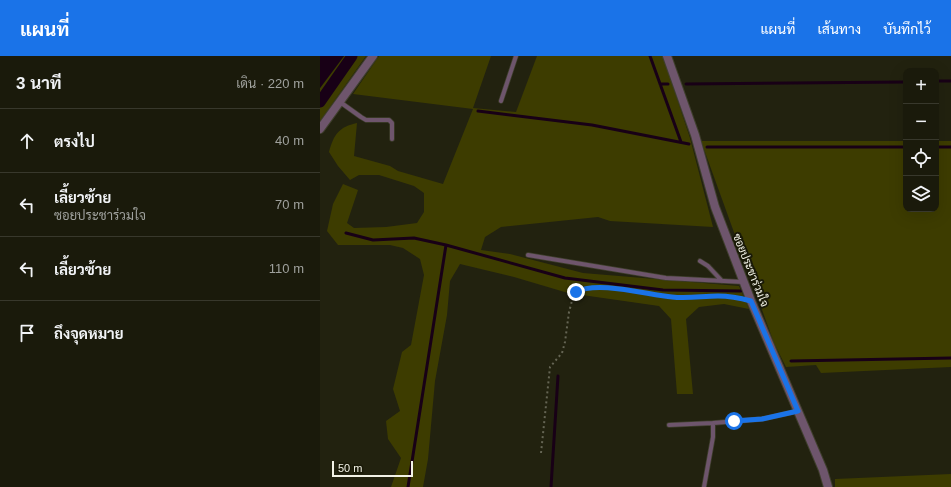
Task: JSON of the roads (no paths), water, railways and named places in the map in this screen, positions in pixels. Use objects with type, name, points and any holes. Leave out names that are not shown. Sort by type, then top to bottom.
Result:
[{"type":"street","points":[[320,129],[373,56]]},
{"type":"street","name":"ซอยประชาร่วมใจ","points":[[667,56],[695,135],[715,207],[751,301],[823,470],[828,487]]},
{"type":"lane","points":[[501,101],[516,56]]},
{"type":"lane","points":[[340,102],[366,120],[389,120],[392,123],[392,139]]},
{"type":"lane","points":[[528,255],[666,278],[744,282]]},
{"type":"lane","points":[[700,261],[708,266],[722,281]]},
{"type":"lane","points":[[669,425],[762,419],[798,411]]},
{"type":"lane","points":[[704,487],[706,467],[711,451],[713,423]]},
{"type":"waterway","points":[[320,102],[352,56]]},
{"type":"waterway","points":[[650,56],[681,142]]},
{"type":"waterway","points":[[939,81],[951,81]]},
{"type":"waterway","points":[[686,84],[903,82]]},
{"type":"waterway","points":[[660,84],[668,84]]},
{"type":"waterway","points":[[478,111],[592,125],[689,144]]},
{"type":"waterway","points":[[707,147],[903,147]]},
{"type":"waterway","points":[[939,147],[951,147]]},
{"type":"waterway","points":[[346,233],[373,240],[414,238],[446,245],[408,487]]},
{"type":"waterway","points":[[446,245],[565,278],[663,290],[741,291]]},
{"type":"waterway","points":[[791,361],[951,358]]},
{"type":"waterway","points":[[551,487],[558,376]]}]
